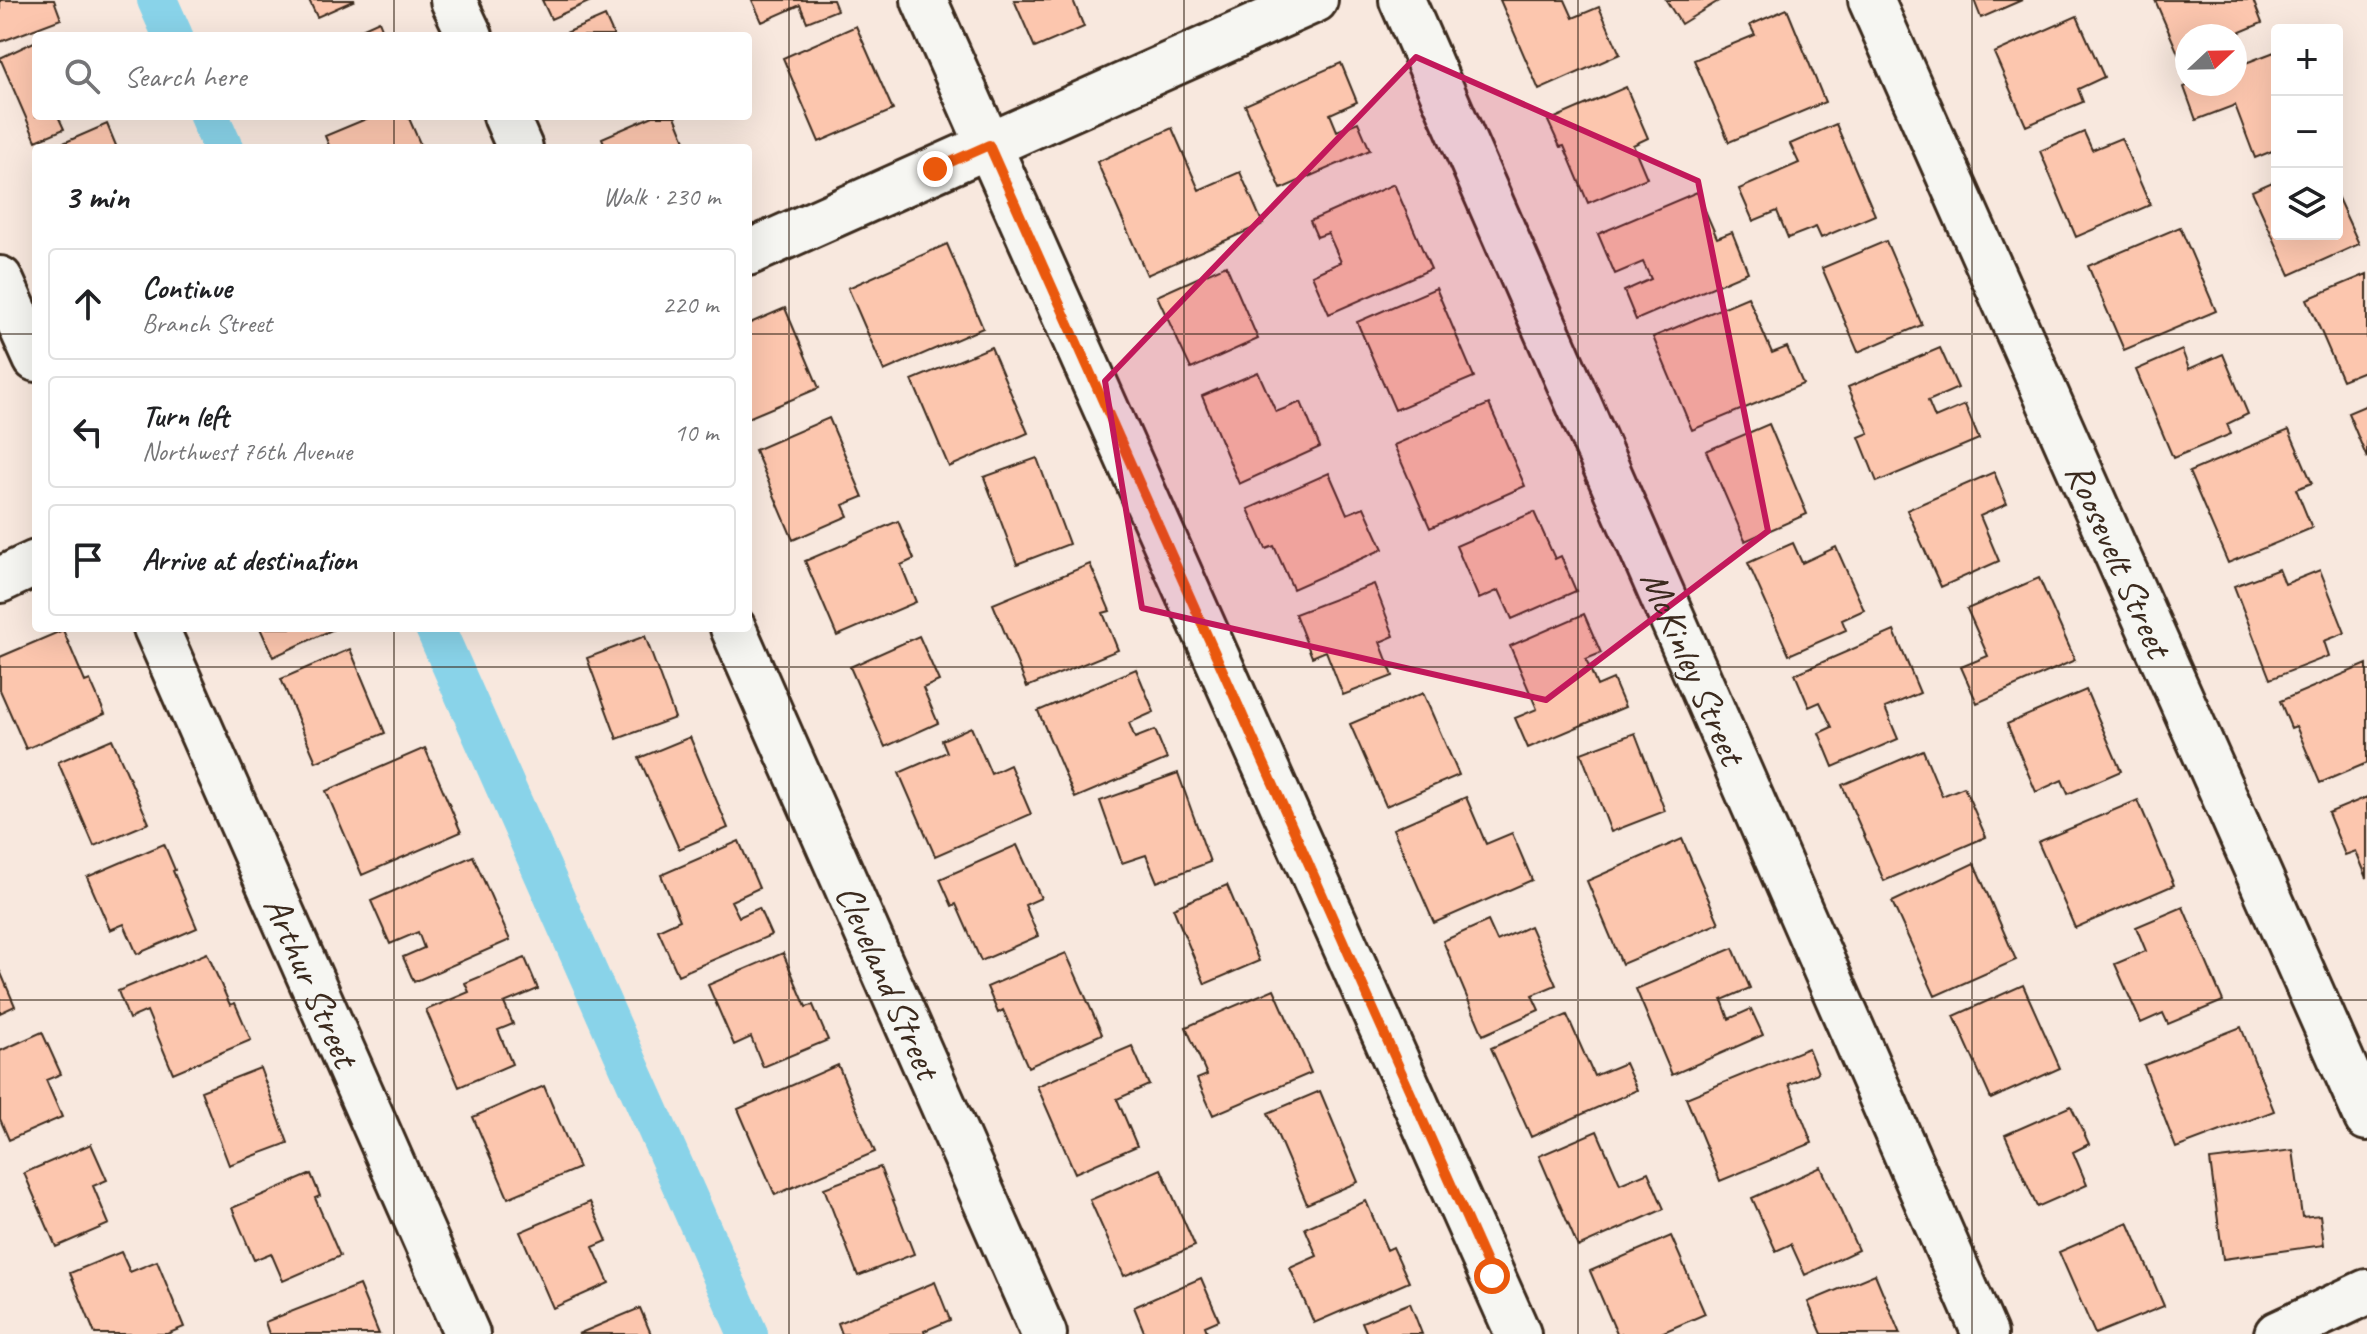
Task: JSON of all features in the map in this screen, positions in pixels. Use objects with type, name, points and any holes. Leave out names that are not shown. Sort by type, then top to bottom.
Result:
[{"type":"street","points":[[453,0],[468,32]]},
{"type":"street","points":[[924,0],[1518,1334]]},
{"type":"street","points":[[752,251],[1315,0]]},
{"type":"street","name":"McKinley Street","points":[[1402,0],[1985,1334]]},
{"type":"street","name":"Roosevelt Street","points":[[1871,0],[2367,1118]]},
{"type":"street","points":[[508,120],[518,144]]},
{"type":"street","points":[[0,279],[32,350]]},
{"type":"street","points":[[0,580],[32,565]]},
{"type":"street","name":"Arthur Street","points":[[158,632],[467,1334]]},
{"type":"street","name":"Cleveland Street","points":[[735,632],[1044,1334]]},
{"type":"street","points":[[2277,1334],[2367,1292]]},
{"type":"highlighted area","points":[[1416,57],[1698,181],[1768,531],[1546,700],[1142,608],[1105,381]]},
{"type":"building","points":[[0,0],[54,0],[61,19],[0,42]]},
{"type":"building","points":[[309,0],[355,0],[317,17]]},
{"type":"building","points":[[542,0],[593,0],[551,19]]},
{"type":"building","points":[[752,0],[833,0],[837,10],[807,22],[800,5],[762,22]]},
{"type":"building","points":[[1014,0],[1073,0],[1084,27],[1035,48]]},
{"type":"building","points":[[1500,0],[1565,0],[1573,18],[1599,7],[1620,54],[1539,90]]},
{"type":"building","points":[[1666,0],[1720,0],[1681,24]]},
{"type":"building","points":[[1974,0],[2022,0],[1981,18]]},
{"type":"building","points":[[2155,0],[2253,0],[2262,23],[2247,29],[2247,24],[2175,24],[2175,46]]},
{"type":"building","points":[[1787,9],[1825,102],[1729,142],[1694,60],[1755,35],[1750,25]]},
{"type":"building","points":[[605,16],[612,32],[568,32]]},
{"type":"building","points":[[2077,16],[2104,77],[2078,89],[2083,102],[2026,126],[1994,53]]},
{"type":"building","points":[[379,21],[383,32],[355,32]]},
{"type":"building","points":[[856,26],[893,110],[819,142],[783,58]]},
{"type":"building","points":[[32,43],[32,120],[60,120],[64,129],[36,141],[0,58]]},
{"type":"building","points":[[2271,53],[2271,151],[2255,158],[2235,105],[2196,120],[2187,96],[2247,96],[2247,62]]},
{"type":"building","points":[[1341,63],[1357,102],[1330,114],[1337,131],[1358,122],[1370,150],[1281,189],[1245,105]]},
{"type":"building","points":[[1626,87],[1648,138],[1633,145],[1647,178],[1588,203],[1564,146],[1560,147],[1548,121]]},
{"type":"building","points":[[363,120],[410,120],[420,144],[328,144],[325,136]]},
{"type":"building","points":[[644,120],[677,120],[686,144],[604,144],[602,138]]},
{"type":"building","points":[[107,124],[115,144],[61,144]]},
{"type":"building","points":[[1836,124],[1875,215],[1821,238],[1816,227],[1788,238],[1777,211],[1753,221],[1739,189],[1799,163],[1790,144]]},
{"type":"building","points":[[1172,128],[1199,190],[1240,172],[1263,224],[1147,275],[1097,162]]},
{"type":"building","points":[[2084,132],[2092,150],[2121,138],[2150,205],[2076,237],[2040,151]]},
{"type":"building","points":[[2271,183],[2271,233],[2252,191]]},
{"type":"building","points":[[1394,184],[1431,269],[1329,314],[1312,275],[1341,262],[1328,233],[1317,237],[1310,221]]},
{"type":"building","points":[[1697,192],[1717,238],[1732,232],[1748,272],[1636,320],[1624,291],[1651,279],[1643,262],[1615,274],[1598,234]]},
{"type":"building","points":[[2343,209],[2359,244],[2290,275],[2274,240],[2343,240]]},
{"type":"building","points":[[2180,227],[2216,311],[2124,350],[2088,266]]},
{"type":"building","points":[[1886,241],[1922,325],[1858,352],[1822,268]]},
{"type":"building","points":[[947,244],[983,328],[884,371],[848,288]]},
{"type":"building","points":[[1226,265],[1258,339],[1191,369],[1157,296]]},
{"type":"building","points":[[2367,274],[2367,370],[2342,380],[2307,299]]},
{"type":"building","points":[[1436,288],[1474,377],[1395,410],[1357,322]]},
{"type":"building","points":[[1748,297],[1772,353],[1787,347],[1803,384],[1692,430],[1653,337]]},
{"type":"building","points":[[785,308],[819,388],[752,416],[752,322]]},
{"type":"building","points":[[991,347],[1028,433],[949,467],[912,380]]},
{"type":"building","points":[[1940,348],[1958,388],[1928,401],[1935,418],[1965,405],[1979,439],[1877,482],[1859,437],[1869,433],[1848,387]]},
{"type":"building","points":[[2182,350],[2189,369],[2223,354],[2248,414],[2227,424],[2231,434],[2173,458],[2136,370]]},
{"type":"building","points":[[1258,372],[1276,412],[1301,402],[1320,447],[1239,484],[1202,396]]},
{"type":"building","points":[[1489,404],[1525,486],[1430,528],[1394,445]]},
{"type":"building","points":[[2367,405],[2367,458],[2348,413]]},
{"type":"building","points":[[829,418],[863,497],[843,505],[848,516],[793,540],[755,450]]},
{"type":"building","points":[[1769,424],[1807,514],[1745,541],[1706,451]]},
{"type":"building","points":[[2289,430],[2312,483],[2296,489],[2312,528],[2228,563],[2189,472]]},
{"type":"building","points":[[1037,458],[1069,544],[1017,564],[984,477]]},
{"type":"building","points":[[1994,472],[2007,504],[1980,516],[1999,561],[1941,587],[1907,510]]},
{"type":"building","points":[[1329,473],[1347,514],[1364,507],[1383,549],[1293,589],[1274,546],[1266,549],[1248,509]]},
{"type":"building","points":[[1534,512],[1555,559],[1561,556],[1576,591],[1512,619],[1499,590],[1479,599],[1456,546]]},
{"type":"building","points":[[898,521],[914,559],[901,565],[916,602],[837,636],[805,561]]},
{"type":"building","points":[[1793,543],[1802,563],[1836,547],[1864,610],[1842,620],[1846,630],[1789,655],[1748,563]]},
{"type":"building","points":[[1090,564],[1110,611],[1103,613],[1118,650],[1027,687],[993,604]]},
{"type":"building","points":[[2279,569],[2285,584],[2320,570],[2345,633],[2324,641],[2329,656],[2270,679],[2234,586]]},
{"type":"building","points":[[2039,578],[2075,660],[1977,703],[1961,667],[1988,656],[1967,609]]},
{"type":"building","points":[[1374,584],[1394,636],[1380,642],[1393,676],[1343,695],[1326,651],[1312,657],[1295,614]]},
{"type":"building","points":[[1584,614],[1601,653],[1586,659],[1597,686],[1613,679],[1625,707],[1528,748],[1515,718],[1537,709],[1510,646]]},
{"type":"building","points":[[1894,631],[1920,693],[1885,708],[1898,739],[1833,767],[1819,733],[1832,727],[1820,702],[1809,707],[1795,674]]},
{"type":"building","points":[[64,632],[85,682],[90,680],[105,714],[26,749],[0,690],[0,657]]},
{"type":"building","points":[[262,632],[327,632],[273,657]]},
{"type":"building","points":[[645,636],[675,718],[617,739],[587,658]]},
{"type":"building","points":[[919,636],[939,681],[923,688],[938,723],[885,747],[850,667]]},
{"type":"building","points":[[350,649],[385,733],[316,762],[281,679]]},
{"type":"building","points":[[2367,664],[2367,763],[2320,783],[2296,726],[2291,728],[2280,701]]},
{"type":"building","points":[[1136,669],[1154,712],[1129,723],[1135,738],[1155,730],[1167,759],[1075,798],[1038,711]]},
{"type":"building","points":[[2086,690],[2121,771],[2068,794],[2062,780],[2036,792],[2007,724]]},
{"type":"building","points":[[1423,693],[1459,775],[1386,806],[1350,724]]},
{"type":"building","points":[[971,727],[991,774],[1010,765],[1031,814],[935,856],[899,773],[947,752],[942,740]]},
{"type":"building","points":[[1635,733],[1665,811],[1611,832],[1581,753]]},
{"type":"building","points":[[690,737],[728,828],[679,849],[639,758]]},
{"type":"building","points":[[112,739],[149,823],[94,846],[58,762]]},
{"type":"building","points":[[425,748],[461,832],[362,875],[326,791]]},
{"type":"building","points":[[1923,750],[1942,796],[1964,787],[1986,837],[1884,881],[1842,785]]},
{"type":"building","points":[[1178,773],[1210,862],[1157,882],[1146,855],[1122,863],[1100,801]]},
{"type":"building","points":[[1466,797],[1486,844],[1512,833],[1532,880],[1434,923],[1393,829]]},
{"type":"building","points":[[2367,797],[2367,878],[2356,851],[2345,855],[2328,813]]},
{"type":"building","points":[[2138,800],[2174,885],[2075,928],[2038,842]]},
{"type":"building","points":[[1682,839],[1719,923],[1622,964],[1587,881]]},
{"type":"building","points":[[739,841],[759,888],[731,901],[739,917],[759,908],[771,935],[678,975],[658,930],[680,920],[661,875]]},
{"type":"building","points":[[164,844],[197,928],[137,954],[124,924],[110,930],[87,877]]},
{"type":"building","points":[[1017,845],[1041,898],[1025,905],[1038,936],[981,961],[956,904],[952,906],[940,879]]},
{"type":"building","points":[[473,856],[510,940],[414,982],[403,957],[424,948],[418,932],[390,944],[371,901]]},
{"type":"building","points":[[1974,863],[2016,960],[1935,996],[1892,902]]},
{"type":"building","points":[[1227,885],[1259,961],[1205,984],[1173,908]]},
{"type":"building","points":[[2183,907],[2223,1001],[2168,1024],[2163,1013],[2141,1023],[2115,964],[2146,951],[2136,927]]},
{"type":"building","points":[[1488,921],[1497,941],[1530,926],[1556,985],[1532,995],[1539,1010],[1483,1035],[1443,941]]},
{"type":"building","points":[[1733,948],[1750,988],[1722,1000],[1729,1019],[1751,1009],[1763,1035],[1672,1075],[1636,989]]},
{"type":"building","points":[[207,953],[230,1005],[235,1003],[251,1040],[173,1073],[147,1011],[129,1019],[118,991]]},
{"type":"building","points":[[783,953],[806,1007],[813,1005],[828,1040],[763,1067],[751,1037],[734,1045],[708,985]]},
{"type":"building","points":[[1066,953],[1102,1034],[1028,1067],[1003,1010],[998,1013],[987,987]]},
{"type":"building","points":[[525,958],[538,989],[504,1003],[513,1024],[498,1030],[512,1064],[459,1087],[426,1010],[469,992],[465,983]]},
{"type":"building","points":[[0,971],[15,1006],[0,1013]]},
{"type":"building","points":[[2023,985],[2060,1068],[1991,1099],[1954,1016]]},
{"type":"building","points":[[1274,989],[1311,1073],[1213,1115],[1197,1079],[1207,1075],[1186,1027]]},
{"type":"building","points":[[1567,1015],[1594,1076],[1625,1063],[1637,1090],[1531,1137],[1491,1048]]},
{"type":"building","points":[[2241,1027],[2274,1111],[2176,1148],[2144,1065]]},
{"type":"building","points":[[42,1032],[61,1074],[46,1080],[62,1117],[9,1140],[0,1119],[0,1051]]},
{"type":"building","points":[[1132,1046],[1149,1085],[1117,1099],[1137,1146],[1075,1173],[1037,1086]]},
{"type":"building","points":[[1808,1048],[1818,1073],[1789,1084],[1812,1143],[1720,1181],[1686,1098]]},
{"type":"building","points":[[838,1065],[875,1152],[775,1195],[738,1109]]},
{"type":"building","points":[[260,1068],[288,1143],[229,1165],[201,1091]]},
{"type":"building","points":[[544,1086],[579,1168],[508,1198],[473,1117]]},
{"type":"building","points":[[1320,1091],[1358,1182],[1307,1204],[1268,1113]]},
{"type":"building","points":[[2071,1106],[2089,1144],[2073,1152],[2087,1185],[2037,1207],[2005,1135]]},
{"type":"building","points":[[1597,1131],[1620,1184],[1648,1172],[1664,1209],[1578,1247],[1539,1156]]},
{"type":"building","points":[[91,1144],[107,1180],[93,1186],[109,1224],[56,1247],[24,1173]]},
{"type":"building","points":[[2293,1150],[2302,1217],[2320,1215],[2324,1245],[2223,1259],[2210,1160]]},
{"type":"building","points":[[880,1167],[914,1254],[858,1276],[824,1188]]},
{"type":"building","points":[[1821,1167],[1858,1250],[1805,1275],[1791,1244],[1776,1251],[1752,1198]]},
{"type":"building","points":[[1161,1169],[1195,1246],[1124,1276],[1090,1200]]},
{"type":"building","points":[[311,1174],[320,1196],[315,1198],[340,1256],[283,1281],[271,1253],[254,1260],[232,1208]]},
{"type":"building","points":[[1366,1201],[1387,1250],[1393,1247],[1409,1282],[1314,1323],[1290,1268],[1317,1256],[1305,1228]]},
{"type":"building","points":[[590,1202],[607,1241],[593,1247],[609,1283],[553,1308],[520,1232]]},
{"type":"building","points":[[2128,1222],[2164,1306],[2095,1334],[2059,1252]]},
{"type":"building","points":[[1671,1236],[1705,1314],[1659,1334],[1617,1334],[1590,1271]]},
{"type":"building","points":[[121,1252],[130,1272],[157,1261],[184,1327],[167,1334],[95,1334],[70,1273]]},
{"type":"building","points":[[1875,1274],[1900,1334],[1822,1334],[1808,1302]]},
{"type":"building","points":[[1201,1278],[1219,1320],[1205,1326],[1208,1334],[1145,1334],[1134,1307]]},
{"type":"building","points":[[935,1282],[950,1320],[924,1331],[925,1334],[842,1334],[838,1323]]},
{"type":"building","points":[[359,1285],[379,1334],[269,1334],[265,1322]]},
{"type":"building","points":[[1410,1303],[1422,1334],[1367,1334],[1362,1322]]},
{"type":"building","points":[[640,1308],[651,1334],[578,1334]]},
{"type":"waterway","points":[[157,0],[171,32]]},
{"type":"waterway","points":[[211,120],[221,144]]},
{"type":"waterway","points":[[437,632],[748,1334]]},
{"type":"route","points":[[935,169],[989,145],[1492,1276]]}]
